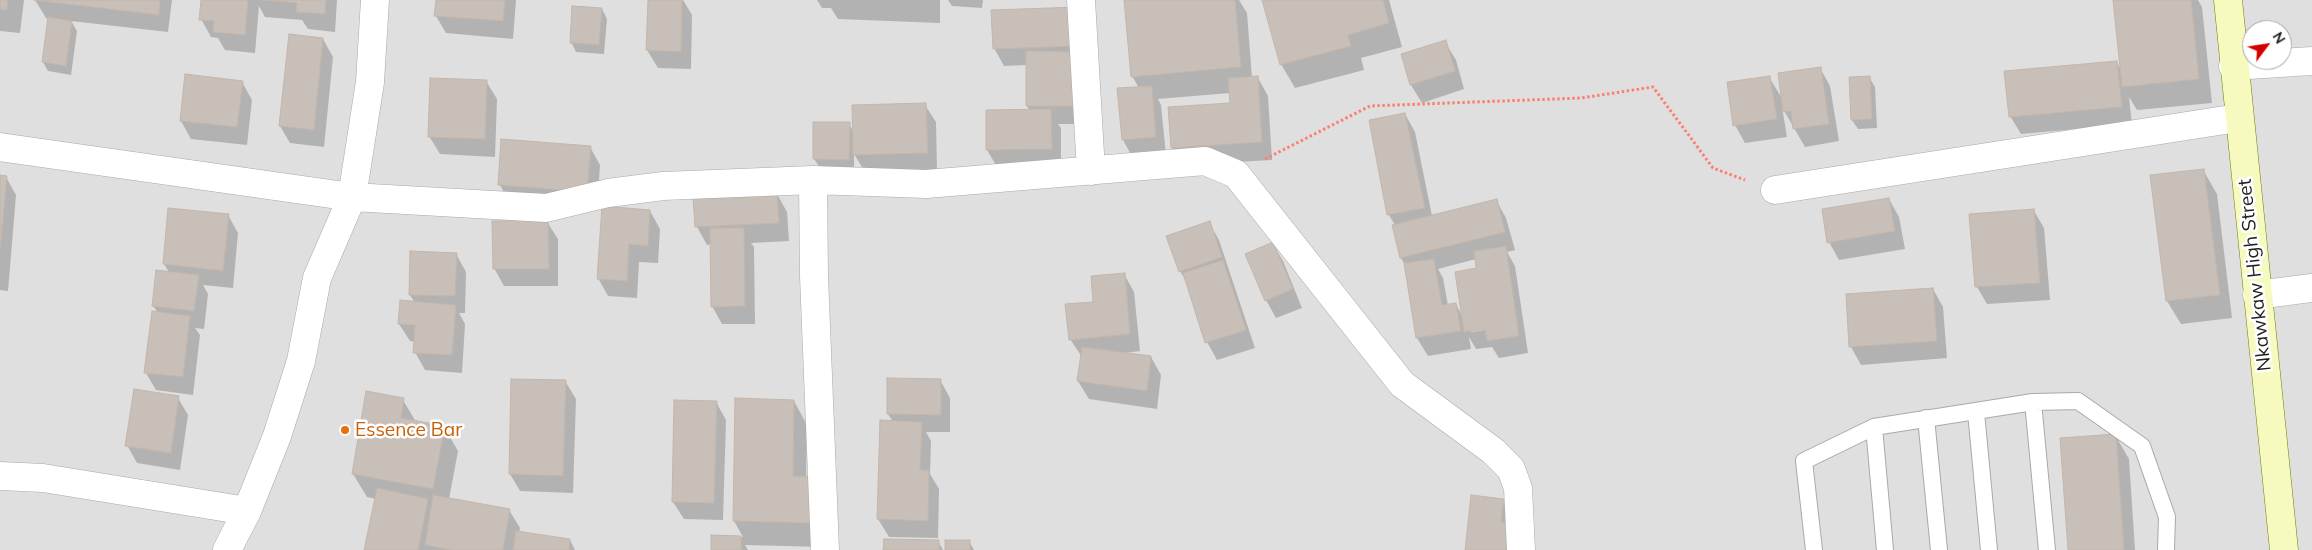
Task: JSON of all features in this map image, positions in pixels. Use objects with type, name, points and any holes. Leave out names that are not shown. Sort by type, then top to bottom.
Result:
[{"type":"main road","name":"Nkawkaw High Street","points":[[2228,0],[2238,118],[2284,550]]},
{"type":"street","points":[[227,550],[247,511],[277,436],[301,361],[317,278],[352,197],[370,82],[375,0]]},
{"type":"street","points":[[1081,0],[1091,171]]},
{"type":"street","points":[[2233,66],[2312,61]]},
{"type":"street","points":[[1775,190],[2238,118]]},
{"type":"street","points":[[0,147],[352,197],[546,208],[608,193],[663,186],[813,180],[926,184],[1205,161],[1236,174],[1402,384],[1493,451],[1511,469],[1518,488],[1521,550]]},
{"type":"street","points":[[813,180],[814,276],[825,550]]},
{"type":"street","points":[[2257,295],[2312,288]]},
{"type":"street","points":[[0,476],[43,478],[247,511]]},
{"type":"lane","points":[[1814,550],[1804,461],[1874,427],[2033,402],[2078,401],[2142,446],[2167,517],[2166,550]]},
{"type":"lane","points":[[2033,402],[2047,550]]},
{"type":"lane","points":[[1976,412],[1989,550]]},
{"type":"lane","points":[[1926,418],[1939,550]]},
{"type":"lane","points":[[1874,427],[1885,550]]},
{"type":"path","points":[[1236,174],[1370,106],[1581,98],[1653,87],[1713,168],[1775,190]]},
{"type":"shaded area","points":[[0,0],[2312,0],[2312,550],[0,550]]},
{"type":"building","points":[[0,0],[8,0],[7,10],[0,9]]},
{"type":"building","points":[[34,0],[160,0],[159,15]]},
{"type":"building","points":[[201,0],[248,0],[245,35],[213,32],[214,21],[199,20]]},
{"type":"building","points":[[262,0],[326,0],[325,14],[296,12],[297,3]]},
{"type":"building","points":[[436,0],[505,0],[503,21],[434,16]]},
{"type":"building","points":[[648,0],[682,0],[681,52],[646,50]]},
{"type":"building","points":[[1124,0],[1235,0],[1241,67],[1131,77]]},
{"type":"building","points":[[1262,0],[1383,0],[1389,23],[1348,35],[1351,46],[1280,65]]},
{"type":"building","points":[[2113,0],[2191,0],[2199,79],[2122,87]]},
{"type":"building","points":[[572,6],[602,8],[599,45],[570,43]]},
{"type":"building","points":[[1079,7],[1080,46],[993,49],[991,10]]},
{"type":"building","points":[[48,17],[72,21],[66,66],[42,62]]},
{"type":"building","points":[[289,34],[323,38],[314,130],[279,126]]},
{"type":"building","points":[[1446,40],[1455,71],[1410,85],[1401,54]]},
{"type":"building","points":[[1026,51],[1079,52],[1079,106],[1026,106]]},
{"type":"building","points":[[2117,61],[2122,107],[2009,117],[2004,71]]},
{"type":"building","points":[[1821,67],[1829,124],[1793,129],[1791,111],[1783,112],[1778,73]]},
{"type":"building","points":[[185,74],[243,81],[237,127],[180,121]]},
{"type":"building","points":[[1258,76],[1262,142],[1171,148],[1168,107],[1230,103],[1228,78]]},
{"type":"building","points":[[1770,76],[1777,119],[1733,126],[1727,82]]},
{"type":"building","points":[[1870,76],[1872,119],[1851,120],[1849,77]]},
{"type":"building","points":[[430,78],[487,80],[485,139],[428,137]]},
{"type":"building","points":[[1152,86],[1156,137],[1122,140],[1117,88]]},
{"type":"building","points":[[926,103],[928,153],[853,155],[852,105]]},
{"type":"building","points":[[1051,109],[1052,149],[986,150],[986,110]]},
{"type":"building","points":[[1405,113],[1425,208],[1387,215],[1369,120]]},
{"type":"building","points":[[813,122],[850,122],[849,160],[813,159]]},
{"type":"building","points":[[501,139],[591,146],[587,192],[498,185]]},
{"type":"building","points":[[2204,169],[2220,295],[2166,301],[2150,175]]},
{"type":"building","points":[[0,175],[7,176],[0,249]]},
{"type":"building","points":[[777,193],[779,223],[695,227],[693,197]]},
{"type":"building","points":[[1889,198],[1895,231],[1827,243],[1822,209]]},
{"type":"building","points":[[1497,199],[1505,232],[1400,258],[1392,225]]},
{"type":"building","points":[[602,206],[650,210],[648,246],[629,244],[627,281],[597,279]]},
{"type":"building","points":[[168,208],[229,214],[223,271],[163,264]]},
{"type":"building","points":[[2034,209],[2040,283],[1975,287],[1969,214]]},
{"type":"building","points":[[548,220],[549,269],[493,269],[492,221]]},
{"type":"building","points":[[1210,221],[1222,257],[1179,272],[1166,236]]},
{"type":"building","points":[[710,228],[744,228],[745,306],[711,307]]},
{"type":"building","points":[[1273,242],[1293,289],[1265,301],[1245,254]]},
{"type":"building","points":[[1506,246],[1519,336],[1487,341],[1485,329],[1464,332],[1455,272],[1476,268],[1474,251]]},
{"type":"building","points":[[410,251],[457,253],[455,296],[409,295]]},
{"type":"building","points":[[1434,259],[1442,305],[1456,303],[1461,331],[1416,338],[1404,263]]},
{"type":"building","points":[[1223,260],[1246,330],[1205,343],[1183,273]]},
{"type":"building","points":[[156,270],[199,275],[194,311],[152,306]]},
{"type":"building","points":[[1125,273],[1130,334],[1069,340],[1065,304],[1093,302],[1091,276]]},
{"type":"building","points":[[1933,288],[1937,341],[1849,347],[1846,294]]},
{"type":"building","points":[[400,300],[456,305],[452,355],[413,353],[415,325],[398,324]]},
{"type":"building","points":[[152,311],[190,316],[183,377],[144,373]]},
{"type":"building","points":[[1082,347],[1151,356],[1147,391],[1077,381]]},
{"type":"building","points":[[887,378],[941,379],[941,415],[887,414]]},
{"type":"building","points":[[511,379],[566,380],[563,476],[509,474]]},
{"type":"building","points":[[134,389],[179,396],[171,453],[125,446]]},
{"type":"building","points":[[366,391],[404,398],[401,418],[445,426],[433,489],[352,474]]},
{"type":"building","points":[[735,398],[794,400],[793,476],[812,477],[811,523],[733,521]]},
{"type":"building","points":[[674,400],[717,401],[714,503],[672,502]]},
{"type":"building","points":[[880,420],[922,422],[920,470],[929,470],[928,521],[877,519]]},
{"type":"building","points":[[2116,434],[2124,550],[2068,550],[2060,438]]},
{"type":"building","points":[[377,488],[428,499],[418,550],[364,550]]},
{"type":"building","points":[[433,495],[510,509],[503,550],[452,550],[425,545]]},
{"type":"building","points":[[1471,495],[1504,499],[1501,522],[1513,524],[1510,550],[1465,550]]},
{"type":"building","points":[[516,531],[570,539],[569,550],[513,550]]},
{"type":"building","points":[[711,535],[741,536],[741,550],[711,550]]},
{"type":"building","points":[[884,539],[939,540],[939,550],[883,550]]},
{"type":"building","points":[[945,540],[970,540],[970,550],[945,550]]},
{"type":"place","name":"Essence Bar","points":[[345,430]]}]
